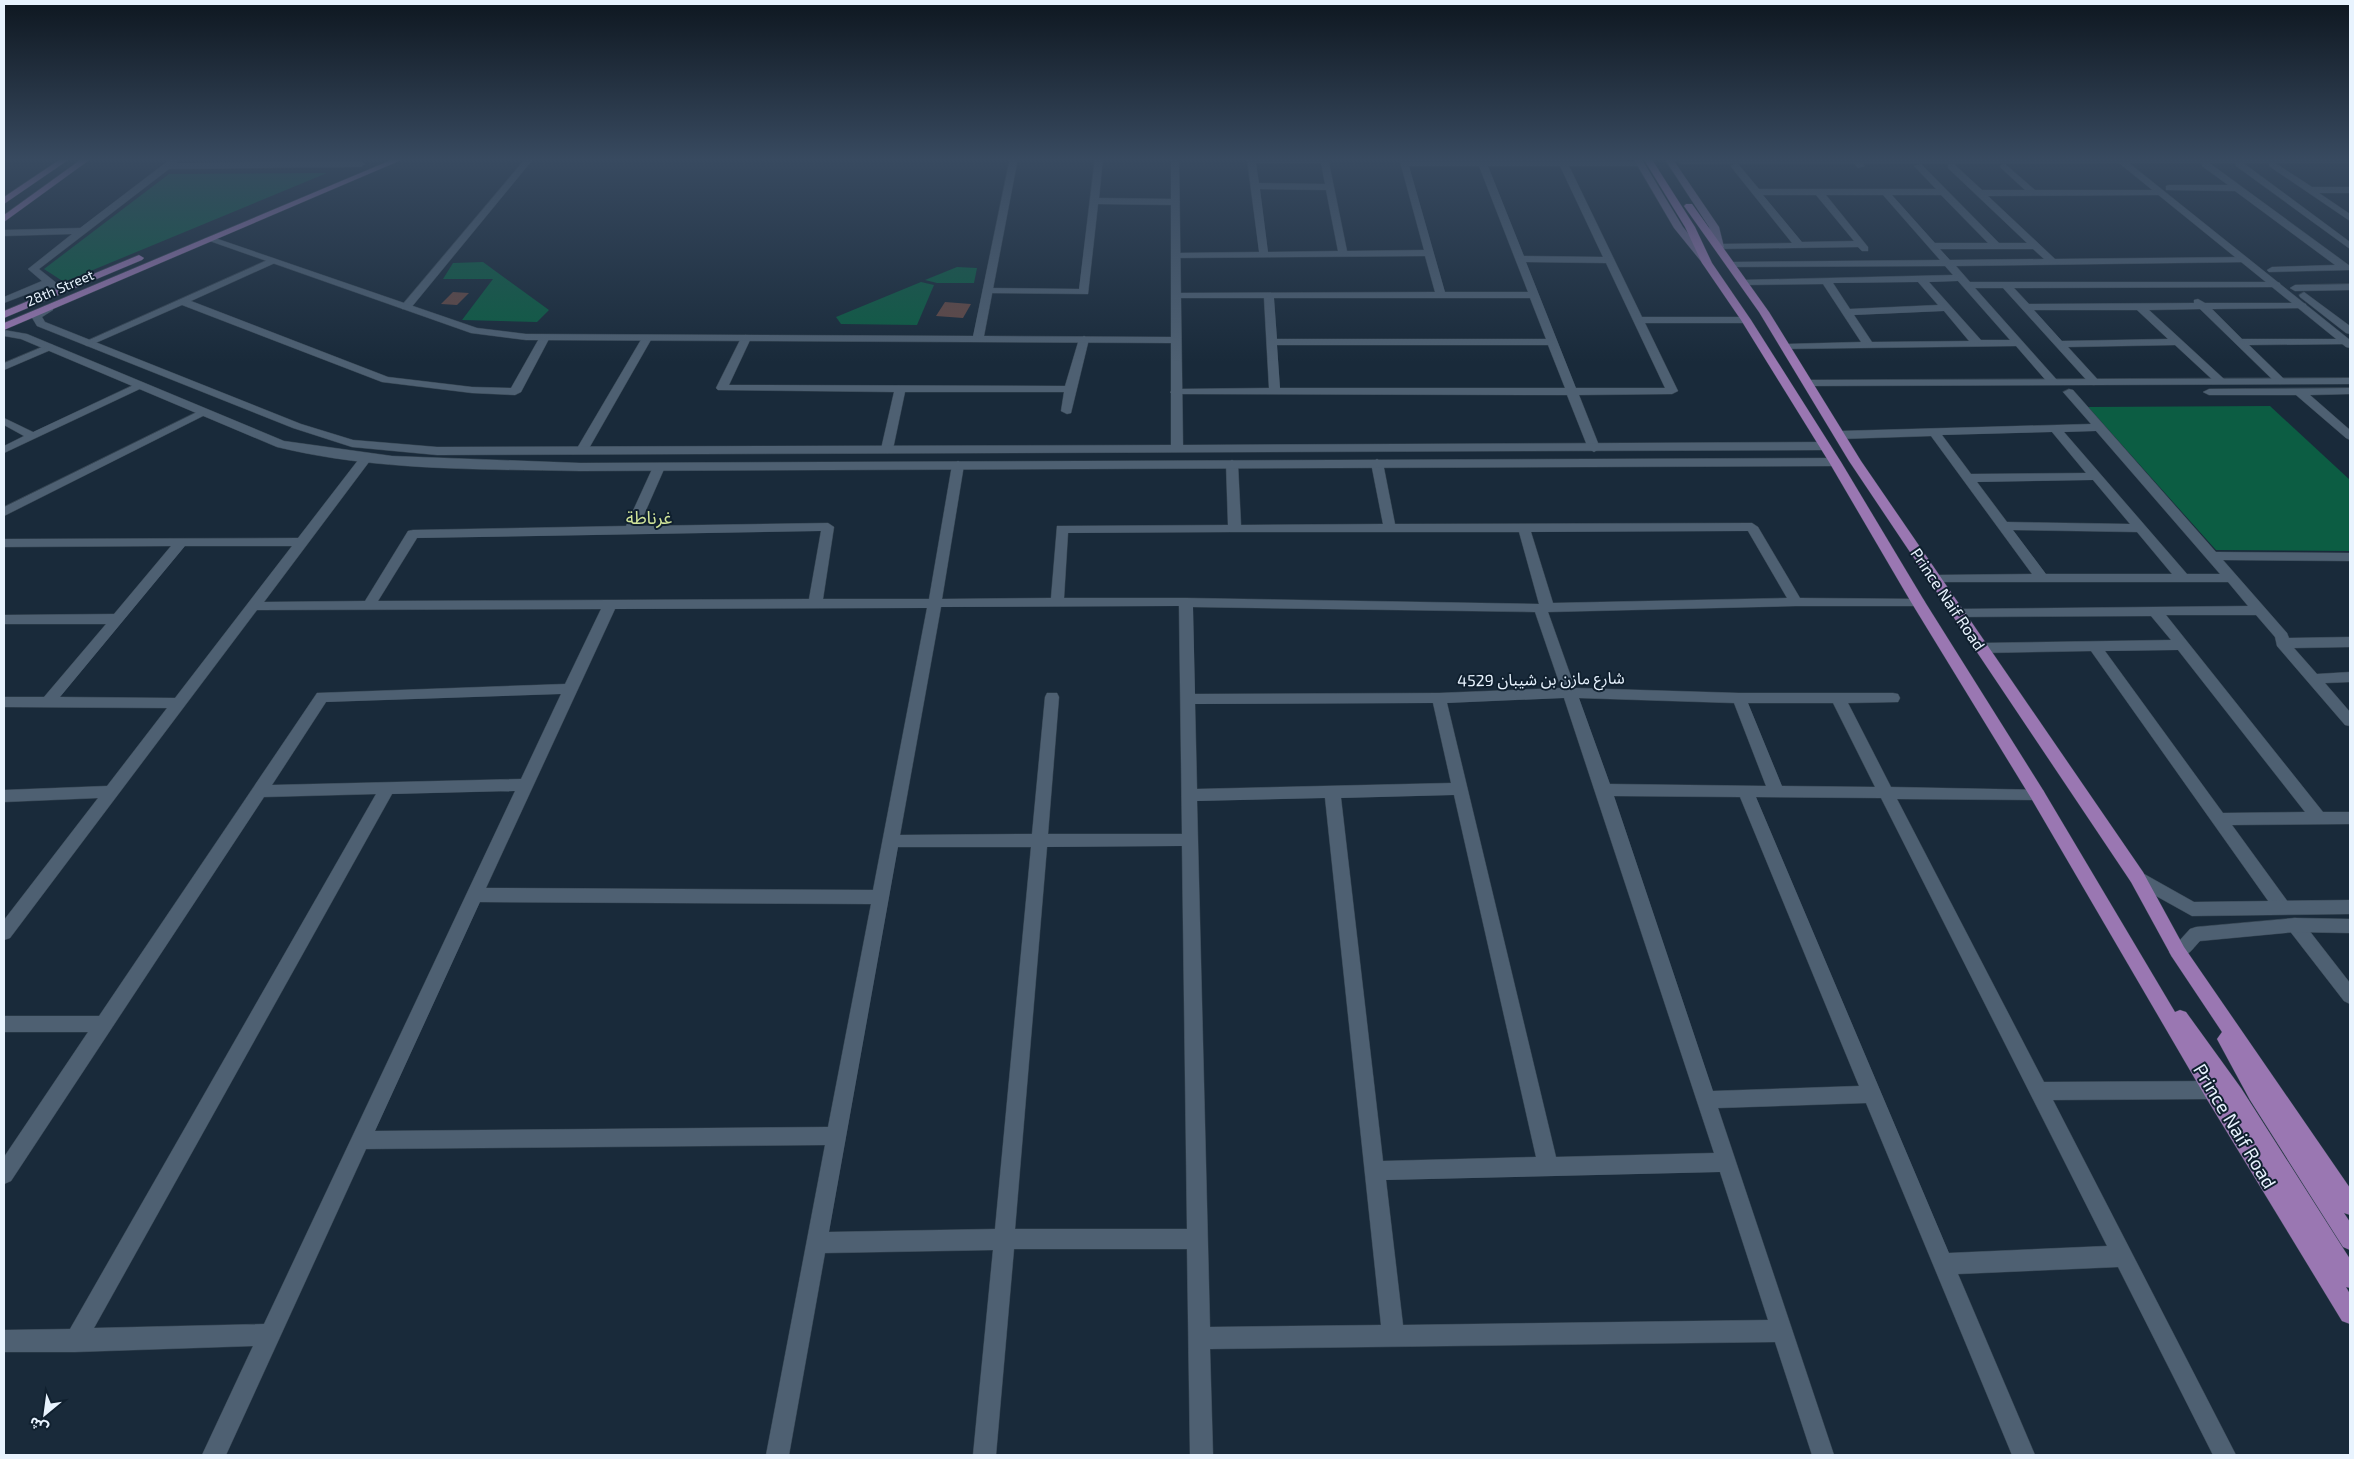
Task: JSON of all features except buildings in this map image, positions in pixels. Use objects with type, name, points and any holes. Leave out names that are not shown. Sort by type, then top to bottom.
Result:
[{"type":"main road","name":"28th Street","points":[[4,327],[240,226]]},
{"type":"main road","name":"Prince Naif Road","points":[[1689,226],[1707,263],[1746,320],[1835,462],[1918,602],[2037,794],[2212,1090],[2350,1313]]},
{"type":"main road","name":"Prince Naif Road","points":[[1702,226],[1730,265],[1745,282],[1855,461],[2137,878],[2257,1094],[2350,1240]]},
{"type":"main road","name":"Prince Naif Road","points":[[1713,226],[1719,247]]},
{"type":"main road","name":"28th Street","points":[[4,315],[151,253]]},
{"type":"main road","name":"Prince Naif Road","points":[[2122,938],[2234,1094],[2350,1278]]},
{"type":"main road","name":"Prince Naif Road","points":[[2178,952],[2350,1205]]},
{"type":"street","points":[[60,291],[33,269],[88,226]]},
{"type":"street","points":[[406,307],[473,226]]},
{"type":"street","points":[[978,338],[1000,226]]},
{"type":"street","points":[[987,292],[1084,292],[1091,226]]},
{"type":"street","points":[[1175,226],[1177,449]]},
{"type":"street","points":[[1260,226],[1264,255]]},
{"type":"street","points":[[1338,226],[1343,254]]},
{"type":"street","points":[[1421,226],[1441,295]]},
{"type":"street","points":[[1507,226],[1594,448]]},
{"type":"street","points":[[1176,392],[1672,391],[1594,226]]},
{"type":"street","points":[[1784,226],[1800,246]]},
{"type":"street","points":[[1847,226],[1877,264]]},
{"type":"street","points":[[1916,226],[2053,382]]},
{"type":"street","points":[[1977,226],[1997,246]]},
{"type":"street","points":[[2013,226],[2054,263]]},
{"type":"street","points":[[2206,226],[2302,306],[2349,339]]},
{"type":"street","points":[[2213,226],[2295,288],[2349,339]]},
{"type":"street","points":[[2289,226],[2348,268]]},
{"type":"street","points":[[2323,226],[2350,246]]},
{"type":"street","points":[[4,233],[82,231]]},
{"type":"street","points":[[209,239],[475,331],[526,337],[1176,340]]},
{"type":"street","points":[[1719,247],[1861,244]]},
{"type":"street","points":[[1934,246],[2034,246]]},
{"type":"street","points":[[1175,256],[1429,253]]},
{"type":"street","points":[[1520,260],[1610,260]]},
{"type":"street","points":[[1730,265],[2245,260]]},
{"type":"street","points":[[87,343],[272,261]]},
{"type":"street","points":[[2272,270],[2348,268]]},
{"type":"street","points":[[1745,282],[1921,279],[2006,285],[2276,285]]},
{"type":"street","points":[[1921,279],[1978,344]]},
{"type":"street","points":[[1826,281],[1869,346]]},
{"type":"street","points":[[4,300],[49,282]]},
{"type":"street","points":[[2006,285],[2094,382]]},
{"type":"street","points":[[2180,286],[2280,381]]},
{"type":"street","points":[[2295,288],[2350,287]]},
{"type":"street","points":[[1176,295],[1534,295]]},
{"type":"street","points":[[1269,295],[1276,392]]},
{"type":"street","points":[[182,301],[386,380],[472,390],[515,392],[545,337]]},
{"type":"street","points":[[2025,307],[2302,306]]},
{"type":"street","points":[[2140,307],[2220,382]]},
{"type":"street","points":[[49,308],[36,316],[41,324],[297,426],[352,443],[437,452],[887,449],[1783,448],[1824,446]]},
{"type":"street","points":[[1846,312],[1946,308]]},
{"type":"street","points":[[1638,320],[1746,320]]},
{"type":"street","points":[[23,336],[34,331],[52,328]]},
{"type":"street","points":[[4,332],[23,336],[282,444],[324,453],[397,462],[511,466],[659,467],[1835,462]]},
{"type":"street","points":[[582,450],[647,338]]},
{"type":"street","points":[[746,338],[722,388],[1070,389]]},
{"type":"street","points":[[1067,411],[1070,389],[1084,339]]},
{"type":"street","points":[[2238,342],[2349,339]]},
{"type":"street","points":[[1272,342],[1552,342]]},
{"type":"street","points":[[2059,344],[2178,342]]},
{"type":"street","points":[[1786,347],[2019,343]]},
{"type":"street","points":[[4,368],[49,347]]},
{"type":"street","points":[[1811,388],[1873,383],[2350,381]]},
{"type":"street","points":[[2128,382],[2139,392]]},
{"type":"street","points":[[1873,383],[1882,393]]},
{"type":"street","points":[[4,450],[140,386]]},
{"type":"street","points":[[1811,388],[1882,393],[2350,392]]},
{"type":"street","points":[[887,449],[900,389]]},
{"type":"street","points":[[2069,392],[2214,556],[2282,636],[2282,642],[2350,721]]},
{"type":"street","points":[[2300,392],[2350,436]]},
{"type":"street","points":[[4,512],[202,412]]},
{"type":"street","points":[[4,421],[33,436]]},
{"type":"street","points":[[1840,435],[2100,427]]},
{"type":"street","points":[[2055,428],[2184,578]]},
{"type":"street","points":[[1934,432],[2005,526],[2042,579]]},
{"type":"street","points":[[1783,448],[1793,455],[1790,462]]},
{"type":"street","points":[[4,933],[366,458]]},
{"type":"street","points":[[1376,463],[1390,529]]},
{"type":"street","points":[[1232,464],[1235,530]]},
{"type":"street","points":[[777,1455],[958,465]]},
{"type":"street","points":[[631,530],[659,467]]},
{"type":"street","points":[[1967,478],[2096,476]]},
{"type":"street","points":[[2005,526],[2140,528]]},
{"type":"street","points":[[369,605],[413,534],[828,527],[815,604]]},
{"type":"street","points":[[1057,603],[1062,529],[1235,530],[1752,527],[1796,602]]},
{"type":"street","points":[[1524,528],[1544,608],[1569,694],[1604,790],[1822,1455]]},
{"type":"street","points":[[47,703],[182,542]]},
{"type":"street","points":[[4,543],[301,542]]},
{"type":"street","points":[[2214,556],[2344,557],[2350,569]]},
{"type":"street","points":[[1935,579],[2232,578]]},
{"type":"street","points":[[253,606],[1186,602],[1544,608],[1796,602],[1918,602]]},
{"type":"street","points":[[1186,602],[1201,1455]]},
{"type":"street","points":[[214,1455],[610,604]]},
{"type":"street","points":[[1958,613],[2259,610]]},
{"type":"street","points":[[2155,611],[2319,818]]},
{"type":"street","points":[[4,619],[117,619]]},
{"type":"street","points":[[2282,642],[2350,642]]},
{"type":"street","points":[[1981,648],[2182,646]]},
{"type":"street","points":[[2094,647],[2282,907]]},
{"type":"street","points":[[2313,678],[2350,677]]},
{"type":"street","points":[[4,1174],[322,697],[571,689]]},
{"type":"street","name":"شارع مازن بن شيبان 4529","points":[[1189,699],[1439,698],[1569,694],[1739,698],[1893,698]]},
{"type":"street","points":[[985,1455],[1052,697]]},
{"type":"street","points":[[1439,698],[1548,1167]]},
{"type":"street","points":[[1739,698],[1776,791]]},
{"type":"street","points":[[1838,698],[2225,1455]]},
{"type":"street","points":[[4,702],[179,703]]},
{"type":"street","points":[[259,791],[526,785]]},
{"type":"street","points":[[75,1341],[387,788]]},
{"type":"street","points":[[1189,795],[1461,789]]},
{"type":"street","points":[[1604,790],[2037,794]]},
{"type":"street","points":[[1745,791],[2023,1455]]},
{"type":"street","points":[[4,796],[111,792]]},
{"type":"street","points":[[1332,792],[1393,1336]]},
{"type":"street","points":[[2218,819],[2350,818]]},
{"type":"street","points":[[890,841],[1190,840]]},
{"type":"street","points":[[2137,878],[2192,909],[2350,907]]},
{"type":"street","points":[[475,895],[880,897]]},
{"type":"street","points":[[2178,952],[2196,934],[2294,925],[2350,926]]},
{"type":"street","points":[[2294,925],[2350,996]]},
{"type":"street","points":[[4,1024],[104,1024]]},
{"type":"street","points":[[2039,1091],[2212,1090]]},
{"type":"street","points":[[1706,1100],[1872,1094]]},
{"type":"street","points":[[361,1140],[836,1136]]},
{"type":"street","points":[[1374,1172],[1726,1162]]},
{"type":"street","points":[[816,1243],[1004,1239],[1197,1239]]},
{"type":"street","points":[[1943,1264],[2123,1256]]},
{"type":"street","points":[[1199,1338],[1782,1332]]},
{"type":"street","points":[[4,1342],[270,1335]]},
{"type":"green space","points":[[100,226],[199,226],[64,282],[44,269]]},
{"type":"green space","points":[[483,262],[549,310],[537,322],[462,320],[493,279],[443,279],[453,263]]},
{"type":"green space","points":[[957,267],[977,268],[974,283],[937,283],[925,280]]},
{"type":"green space","points":[[921,282],[934,285],[917,325],[841,324],[836,317]]},
{"type":"green space","points":[[2270,406],[2350,480],[2350,551],[2216,550],[2088,407]]},
{"type":"district","name":"غرناطة","points":[[649,518]]}]
